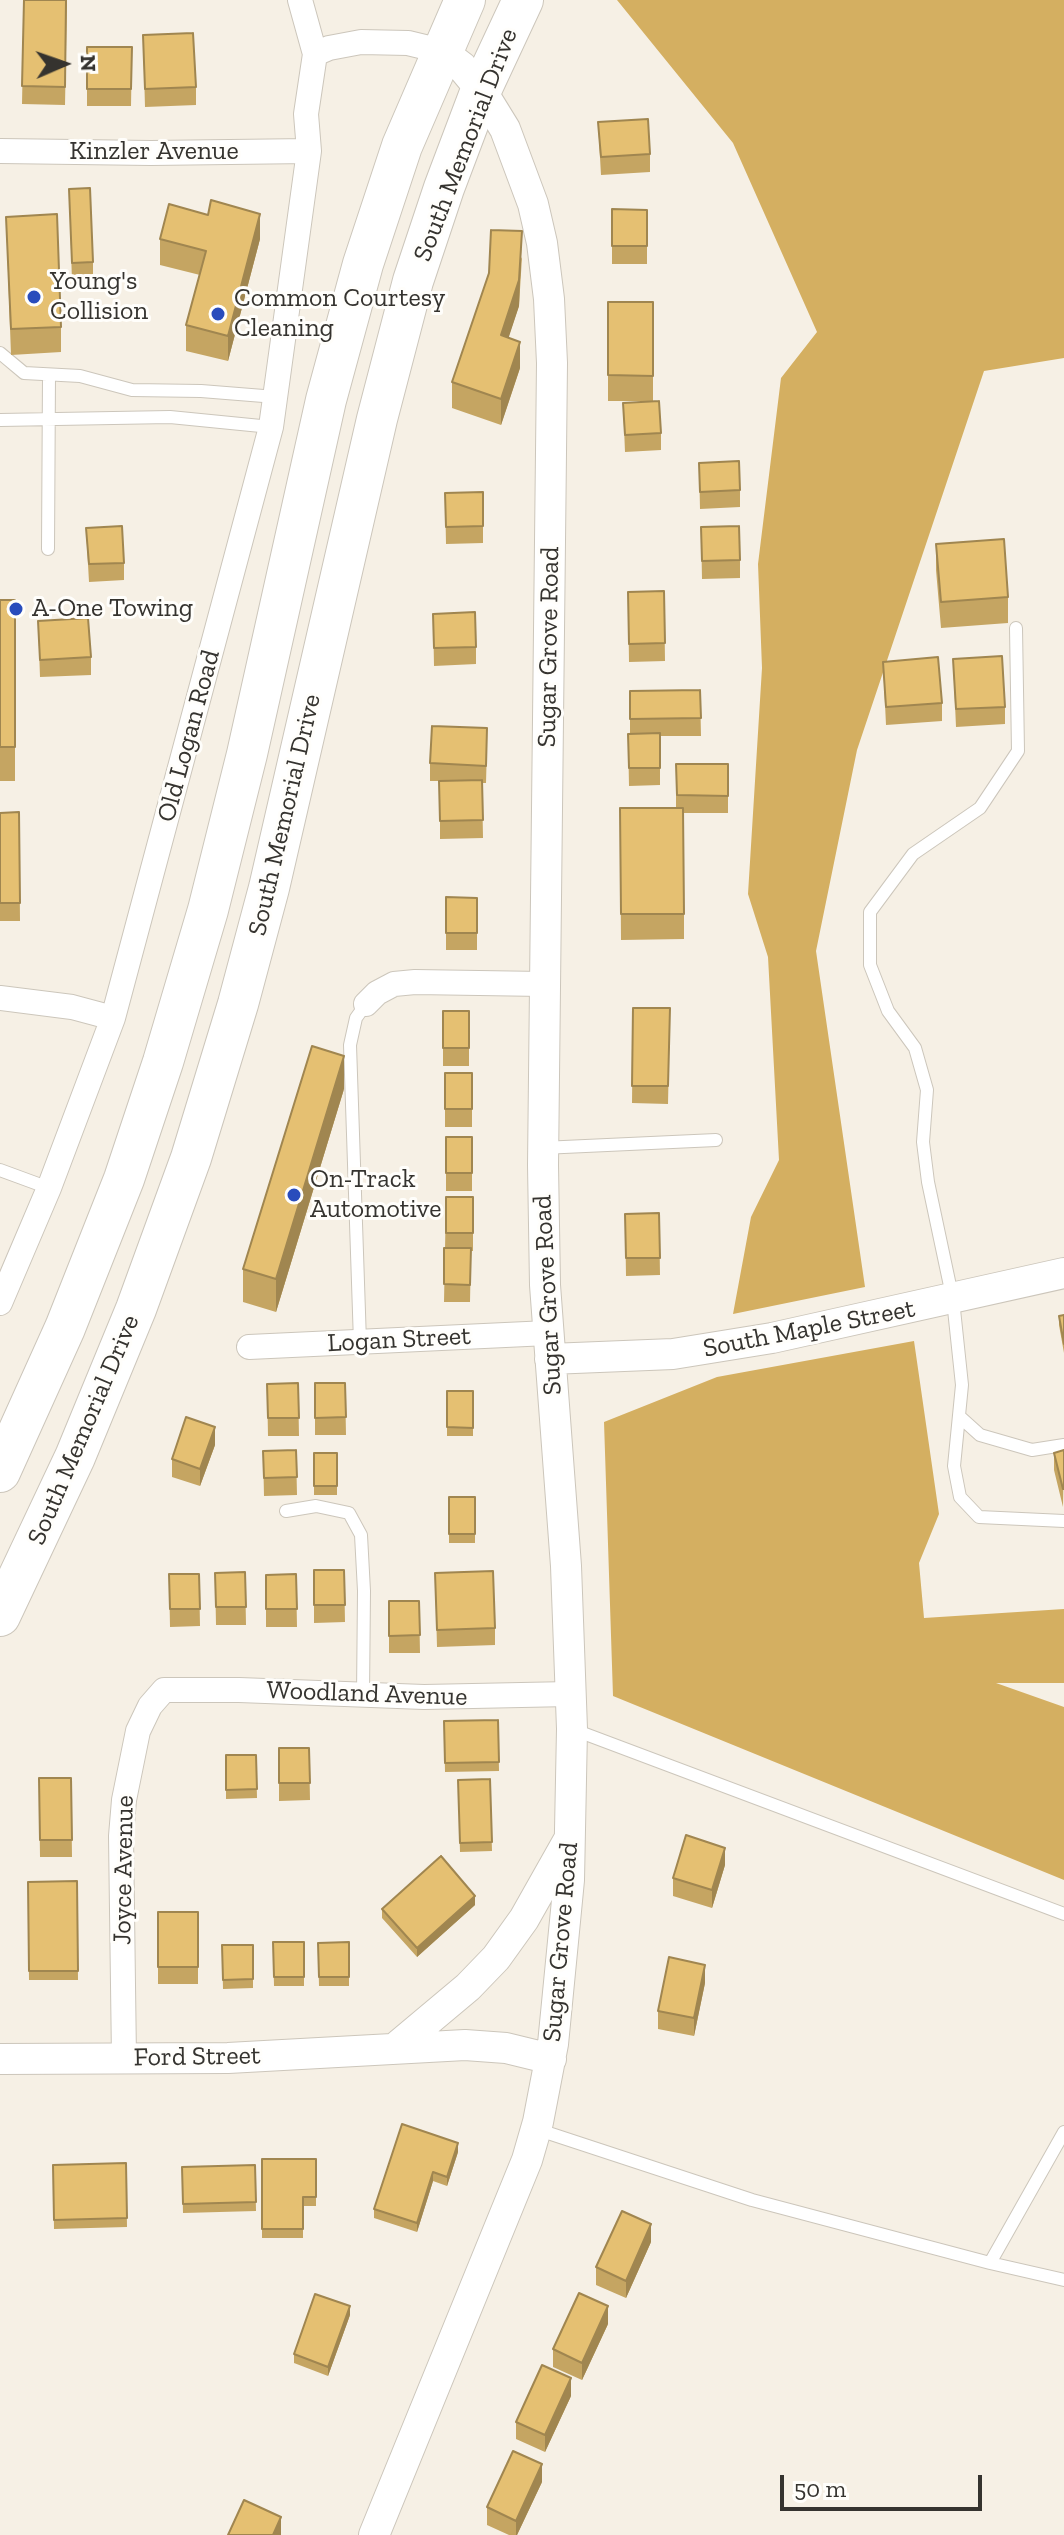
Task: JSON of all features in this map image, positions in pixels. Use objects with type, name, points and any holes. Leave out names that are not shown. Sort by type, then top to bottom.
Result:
[{"type":"highway","name":"South Memorial Drive","points":[[0,1472],[65,1328],[124,1179],[163,1062],[211,896],[247,754],[326,400],[359,279],[402,146],[465,0]]},
{"type":"highway","name":"South Memorial Drive","points":[[0,1616],[75,1457],[136,1309],[191,1158],[238,1004],[269,888],[377,419],[413,281],[481,90],[523,0]]},
{"type":"street","points":[[300,0],[315,54],[361,42],[408,43],[441,51]]},
{"type":"street","name":"Sugar Grove Road","points":[[374,2535],[527,2160],[551,2059],[569,1880],[572,1729],[566,1566],[549,1346],[542,1148],[552,363],[549,299],[542,243],[524,177],[505,129],[481,90],[462,67],[441,51]]},
{"type":"street","name":"Old Logan Road","points":[[0,1303],[49,1188],[113,1018],[271,427],[309,151],[306,114],[315,54]]},
{"type":"street","name":"Kinzler Avenue","points":[[0,151],[309,151]]},
{"type":"street","points":[[366,1004],[377,993],[394,984],[543,984]]},
{"type":"street","points":[[0,998],[72,1007],[113,1018]]},
{"type":"street","name":"South Maple Street","points":[[549,1346],[673,1354],[772,1338],[1064,1273]]},
{"type":"street","name":"Logan Street","points":[[249,1347],[360,1342],[549,1346]]},
{"type":"street","name":"Woodland Avenue","points":[[164,1690],[424,1697],[570,1694]]},
{"type":"street","name":"Joyce Avenue","points":[[124,2059],[121,1836],[124,1800],[138,1731],[150,1706],[164,1690]]},
{"type":"street","points":[[394,2049],[468,1987],[496,1958],[524,1919],[570,1838]]},
{"type":"street","name":"Ford Street","points":[[0,2059],[228,2058],[465,2045],[506,2048],[551,2059]]},
{"type":"lane","points":[[0,353],[24,373],[80,376],[132,390],[276,397]]},
{"type":"lane","points":[[48,549],[49,375]]},
{"type":"lane","points":[[0,420],[170,417],[271,427]]},
{"type":"lane","points":[[1016,628],[1018,751],[980,808],[913,854],[870,912],[870,965],[888,1011],[915,1048],[927,1090],[923,1142],[928,1182],[953,1300],[962,1385],[954,1466],[960,1497],[979,1517],[1064,1521]]},
{"type":"lane","points":[[360,1342],[350,1045],[356,1018],[366,1004]]},
{"type":"lane","points":[[542,1148],[716,1140]]},
{"type":"lane","points":[[0,1170],[49,1188]]},
{"type":"lane","points":[[960,1417],[980,1435],[1032,1450],[1064,1445]]},
{"type":"lane","points":[[286,1511],[316,1506],[349,1513],[361,1535],[363,1695]]},
{"type":"lane","points":[[572,1729],[1064,1914]]},
{"type":"lane","points":[[536,2129],[752,2200],[1064,2280]]},
{"type":"lane","points":[[990,2263],[1064,2132]]},
{"type":"shaded area","points":[[617,0],[1064,0],[1064,358],[984,371],[857,750],[816,951],[865,1287],[733,1314],[751,1217],[779,1160],[768,957],[748,894],[762,668],[758,564],[781,378],[817,332],[733,143]]},
{"type":"shaded area","points":[[914,1341],[939,1514],[919,1563],[924,1618],[1064,1609],[1064,1683],[996,1683],[1064,1707],[1064,1880],[613,1696],[604,1422],[717,1377]]},
{"type":"building","points":[[24,0],[66,0],[65,87],[22,86]]},
{"type":"building","points":[[193,33],[196,87],[145,89],[143,35]]},
{"type":"building","points":[[87,47],[132,47],[131,89],[87,89]]},
{"type":"building","points":[[648,119],[650,154],[601,157],[598,122]]},
{"type":"building","points":[[90,188],[93,262],[72,263],[69,189]]},
{"type":"building","name":"Common Courtesy Cleaning","points":[[211,200],[260,214],[228,336],[186,325],[206,251],[160,239],[169,204],[208,215]]},
{"type":"building","points":[[612,209],[647,210],[647,246],[612,246]]},
{"type":"building","name":"Young's Collision","points":[[57,214],[61,327],[11,329],[6,217]]},
{"type":"building","points":[[491,230],[522,231],[519,280],[501,335],[520,342],[501,399],[452,382],[489,273]]},
{"type":"building","points":[[608,302],[653,302],[653,376],[608,375]]},
{"type":"building","points":[[659,401],[661,433],[625,435],[623,403]]},
{"type":"building","points":[[739,461],[740,490],[700,492],[699,463]]},
{"type":"building","points":[[483,492],[483,526],[446,527],[445,493]]},
{"type":"building","points":[[122,526],[124,563],[89,564],[86,528]]},
{"type":"building","points":[[739,526],[740,560],[702,561],[701,527]]},
{"type":"building","points":[[1004,539],[1008,597],[941,602],[936,544]]},
{"type":"building","points":[[664,591],[665,643],[629,644],[628,592]]},
{"type":"building","points":[[0,600],[15,600],[15,747],[0,747]]},
{"type":"building","points":[[475,612],[476,647],[434,648],[433,614]]},
{"type":"building","points":[[88,618],[91,657],[40,660],[38,621]]},
{"type":"building","points":[[1002,656],[1005,707],[956,709],[953,659]]},
{"type":"building","points":[[938,657],[942,703],[886,707],[883,662]]},
{"type":"building","points":[[700,690],[701,718],[630,719],[630,691]]},
{"type":"building","points":[[432,726],[487,728],[486,766],[430,763]]},
{"type":"building","points":[[660,733],[660,768],[629,768],[628,734]]},
{"type":"building","points":[[676,764],[728,764],[728,796],[677,795]]},
{"type":"building","points":[[482,780],[483,820],[440,821],[439,781]]},
{"type":"building","points":[[620,808],[683,808],[684,914],[621,914]]},
{"type":"building","points":[[19,812],[20,903],[0,903],[0,813]]},
{"type":"building","points":[[446,897],[477,898],[477,933],[446,933]]},
{"type":"building","points":[[633,1008],[670,1008],[668,1086],[632,1086]]},
{"type":"building","points":[[443,1011],[469,1011],[469,1048],[443,1048]]},
{"type":"building","name":"On-Track Automotive","points":[[312,1046],[344,1056],[276,1279],[243,1269]]},
{"type":"building","points":[[445,1073],[472,1073],[472,1109],[445,1109]]},
{"type":"building","points":[[446,1137],[472,1137],[472,1173],[446,1173]]},
{"type":"building","points":[[446,1197],[473,1197],[473,1233],[446,1233]]},
{"type":"building","points":[[659,1213],[660,1258],[626,1258],[625,1214]]},
{"type":"building","points":[[444,1248],[471,1248],[470,1285],[444,1284]]},
{"type":"building","points":[[1064,1315],[1064,1344],[1059,1316]]},
{"type":"building","points":[[298,1383],[299,1418],[268,1418],[267,1384]]},
{"type":"building","points":[[315,1383],[345,1383],[346,1417],[315,1418]]},
{"type":"building","points":[[447,1391],[473,1391],[473,1428],[447,1427]]},
{"type":"building","points":[[186,1417],[215,1427],[200,1469],[172,1459]]},
{"type":"building","points":[[296,1450],[297,1477],[264,1478],[263,1451]]},
{"type":"building","points":[[1064,1450],[1064,1489],[1063,1489],[1054,1453]]},
{"type":"building","points":[[314,1453],[337,1453],[337,1486],[314,1486]]},
{"type":"building","points":[[449,1497],[475,1497],[475,1534],[449,1534]]},
{"type":"building","points":[[314,1570],[344,1570],[345,1605],[314,1605]]},
{"type":"building","points":[[493,1571],[495,1628],[437,1630],[435,1573]]},
{"type":"building","points":[[245,1572],[246,1607],[216,1607],[215,1573]]},
{"type":"building","points":[[169,1574],[199,1574],[200,1609],[170,1609]]},
{"type":"building","points":[[296,1574],[297,1609],[266,1609],[266,1575]]},
{"type":"building","points":[[389,1601],[419,1601],[420,1635],[389,1636]]},
{"type":"building","points":[[498,1720],[499,1762],[445,1763],[444,1721]]},
{"type":"building","points":[[279,1748],[309,1748],[310,1783],[279,1783]]},
{"type":"building","points":[[226,1755],[256,1755],[257,1789],[226,1790]]},
{"type":"building","points":[[39,1778],[71,1778],[72,1840],[40,1840]]},
{"type":"building","points":[[490,1779],[492,1842],[460,1843],[458,1780]]},
{"type":"building","points":[[686,1835],[725,1848],[712,1890],[673,1878]]},
{"type":"building","points":[[441,1856],[475,1896],[417,1948],[382,1909]]},
{"type":"building","points":[[77,1881],[78,1971],[29,1971],[28,1882]]},
{"type":"building","points":[[158,1912],[198,1912],[198,1967],[158,1967]]},
{"type":"building","points":[[273,1942],[304,1942],[304,1977],[274,1977]]},
{"type":"building","points":[[349,1942],[349,1977],[319,1977],[318,1943]]},
{"type":"building","points":[[222,1945],[253,1945],[253,1979],[223,1980]]},
{"type":"building","points":[[669,1957],[705,1965],[694,2018],[658,2011]]},
{"type":"building","points":[[402,2124],[458,2143],[447,2177],[433,2172],[417,2223],[374,2209]]},
{"type":"building","points":[[262,2159],[316,2159],[316,2197],[303,2197],[303,2229],[262,2229]]},
{"type":"building","points":[[126,2163],[127,2218],[54,2220],[53,2165]]},
{"type":"building","points":[[255,2165],[256,2202],[183,2204],[182,2167]]},
{"type":"building","points":[[622,2211],[651,2224],[626,2281],[596,2267]]},
{"type":"building","points":[[579,2293],[608,2306],[582,2363],[553,2349]]},
{"type":"building","points":[[315,2294],[350,2306],[328,2367],[294,2354]]},
{"type":"building","points":[[542,2365],[571,2378],[545,2435],[516,2422]]},
{"type":"building","points":[[513,2451],[542,2464],[516,2521],[487,2507]]},
{"type":"building","points":[[244,2500],[281,2517],[273,2535],[228,2535]]},
{"type":"place","name":"Young's Collision","points":[[34,297]]},
{"type":"place","name":"Common Courtesy Cleaning","points":[[218,314]]},
{"type":"place","name":"A-One Towing","points":[[16,609]]},
{"type":"place","name":"On-Track Automotive","points":[[294,1195]]}]
